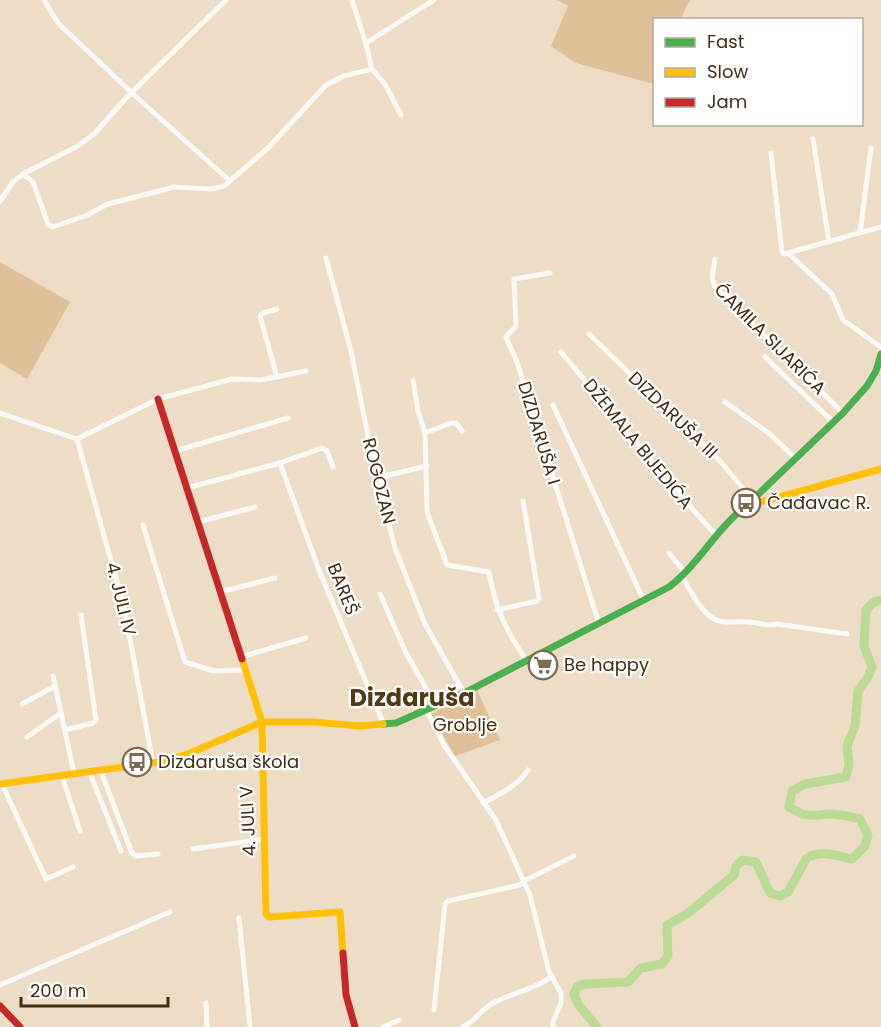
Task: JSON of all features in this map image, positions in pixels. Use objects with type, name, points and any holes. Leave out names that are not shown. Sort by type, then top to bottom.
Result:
[{"type":"street","points":[[44,0],[58,23],[230,181]]},
{"type":"street","points":[[0,201],[13,182],[23,174],[82,143],[226,0]]},
{"type":"street","points":[[352,0],[372,69],[385,84],[401,115]]},
{"type":"street","points":[[366,44],[434,0]]},
{"type":"street","points":[[23,174],[33,182],[48,224],[53,227],[120,201],[174,187],[211,189],[224,186],[268,148],[319,92],[334,80],[372,69]]},
{"type":"street","points":[[813,139],[829,242]]},
{"type":"street","points":[[860,233],[871,148]]},
{"type":"street","points":[[771,153],[782,252],[789,254],[832,294],[843,320],[881,346]]},
{"type":"street","points":[[789,254],[881,227]]},
{"type":"street","name":"ROGOZAN","points":[[326,258],[351,351],[370,446],[380,477],[384,506],[395,548],[411,591],[442,658],[464,693]]},
{"type":"street","name":"ĆAMILA SIJARIĆA","points":[[715,259],[712,278],[715,287],[843,413]]},
{"type":"street","name":"DIZDARUŠA I","points":[[550,273],[514,279],[516,326],[506,337],[517,362],[599,624]]},
{"type":"street","points":[[277,309],[260,316],[278,377]]},
{"type":"street","name":"DIZDARUŠA III","points":[[589,334],[720,461],[752,499]]},
{"type":"street","name":"DŽEMALA BIJEDIĆA","points":[[561,352],[716,535]]},
{"type":"street","points":[[73,867],[46,879],[1,784],[153,763],[184,756],[262,723],[278,721],[360,726],[396,723],[464,693],[644,601],[684,576],[730,518],[746,506],[843,413],[867,386],[876,371],[881,354]]},
{"type":"street","name":"ĆAMILA SIJARIĆA","points":[[765,357],[833,422]]},
{"type":"street","points":[[0,413],[77,439],[158,399],[232,379],[261,380],[306,371]]},
{"type":"street","points":[[413,380],[418,411],[425,434],[427,512],[447,565],[489,572],[497,610],[510,636],[527,661]]},
{"type":"street","points":[[158,399],[262,723]]},
{"type":"street","points":[[725,402],[770,434],[795,458]]},
{"type":"street","points":[[553,405],[644,601]]},
{"type":"street","points":[[175,451],[288,418]]},
{"type":"street","points":[[425,434],[451,423],[456,423],[462,431]]},
{"type":"street","name":"4. JULI IV","points":[[77,439],[124,607],[153,763]]},
{"type":"street","points":[[187,488],[280,463],[322,448],[327,451],[333,467]]},
{"type":"street","name":"BAREŠ","points":[[280,463],[319,570],[384,725]]},
{"type":"street","points":[[380,477],[427,466]]},
{"type":"street","points":[[746,506],[881,469]]},
{"type":"street","points":[[497,610],[537,601],[540,598],[523,501]]},
{"type":"street","points":[[198,522],[255,507]]},
{"type":"street","points":[[143,525],[185,662],[214,671],[245,670]]},
{"type":"street","points":[[669,553],[703,609],[718,621],[751,621],[769,626],[777,624],[846,634]]},
{"type":"street","points":[[220,592],[275,578]]},
{"type":"street","name":"BAREŠ","points":[[381,594],[406,653],[436,706]]},
{"type":"street","points":[[65,730],[93,723],[96,720],[81,615]]},
{"type":"street","points":[[241,657],[306,638]]},
{"type":"street","points":[[53,676],[74,773]]},
{"type":"street","points":[[22,704],[56,686]]},
{"type":"street","points":[[427,711],[444,745],[496,820],[530,895],[549,972],[561,993],[561,1003],[553,1027]]},
{"type":"street","points":[[27,737],[61,713]]},
{"type":"street","name":"4. JULI V","points":[[262,723],[261,775],[266,914],[269,917],[337,910],[341,914],[346,994],[355,1027]]},
{"type":"street","points":[[100,769],[132,853],[136,856],[158,854]]},
{"type":"street","points":[[483,803],[497,796],[525,775],[528,770]]},
{"type":"street","points":[[89,771],[121,851]]},
{"type":"street","points":[[62,776],[80,831]]},
{"type":"street","points":[[193,849],[265,839]]},
{"type":"street","points":[[434,1010],[445,904],[448,901],[520,885],[574,856]]},
{"type":"street","points":[[0,985],[170,912]]},
{"type":"street","points":[[239,918],[250,1027]]},
{"type":"street","points":[[462,1027],[474,1020],[490,1004],[552,976]]},
{"type":"street","points":[[206,1003],[207,1027]]},
{"type":"street","points":[[0,1006],[20,1027]]},
{"type":"street","points":[[383,1027],[399,1020]]},
{"type":"green space","points":[[557,0],[691,0],[681,18],[653,18],[653,84],[576,63],[551,46],[568,6]]},
{"type":"green space","points":[[0,262],[70,302],[27,379],[0,363]]},
{"type":"green space","name":"Groblje","points":[[477,690],[500,740],[455,756],[431,714]]},
{"type":"waterway","points":[[597,1027],[578,1004],[574,994],[577,987],[585,984],[628,982],[641,968],[662,964],[668,956],[667,925],[687,914],[734,875],[736,866],[743,860],[756,862],[770,893],[780,896],[788,892],[806,859],[811,856],[828,854],[852,859],[865,846],[868,835],[860,819],[834,814],[806,815],[789,807],[792,791],[805,784],[846,777],[849,765],[847,746],[855,726],[858,691],[872,667],[864,646],[866,610],[874,602],[881,600]]},
{"type":"traffic: fast","points":[[383,724],[396,723],[464,693],[669,587],[680,578],[735,515],[843,413],[867,386],[876,371],[881,354]]},
{"type":"traffic: slow","points":[[746,506],[881,469]]},
{"type":"traffic: slow","points":[[242,659],[262,722],[266,914],[269,917],[340,912],[343,953]]},
{"type":"traffic: slow","points":[[0,784],[159,762],[188,754],[262,722],[313,722],[360,726],[383,724]]},
{"type":"traffic: jam","points":[[158,399],[242,659]]},
{"type":"traffic: jam","points":[[343,953],[346,995],[355,1027]]},
{"type":"traffic: jam","points":[[0,1006],[20,1027]]},
{"type":"place","name":"Čađavac R.","points":[[746,503]]},
{"type":"place","name":"Be happy","points":[[543,665]]},
{"type":"place","name":"Dizdaruša škola","points":[[137,762]]},
{"type":"district","name":"Dizdaruša","points":[[412,698]]}]
